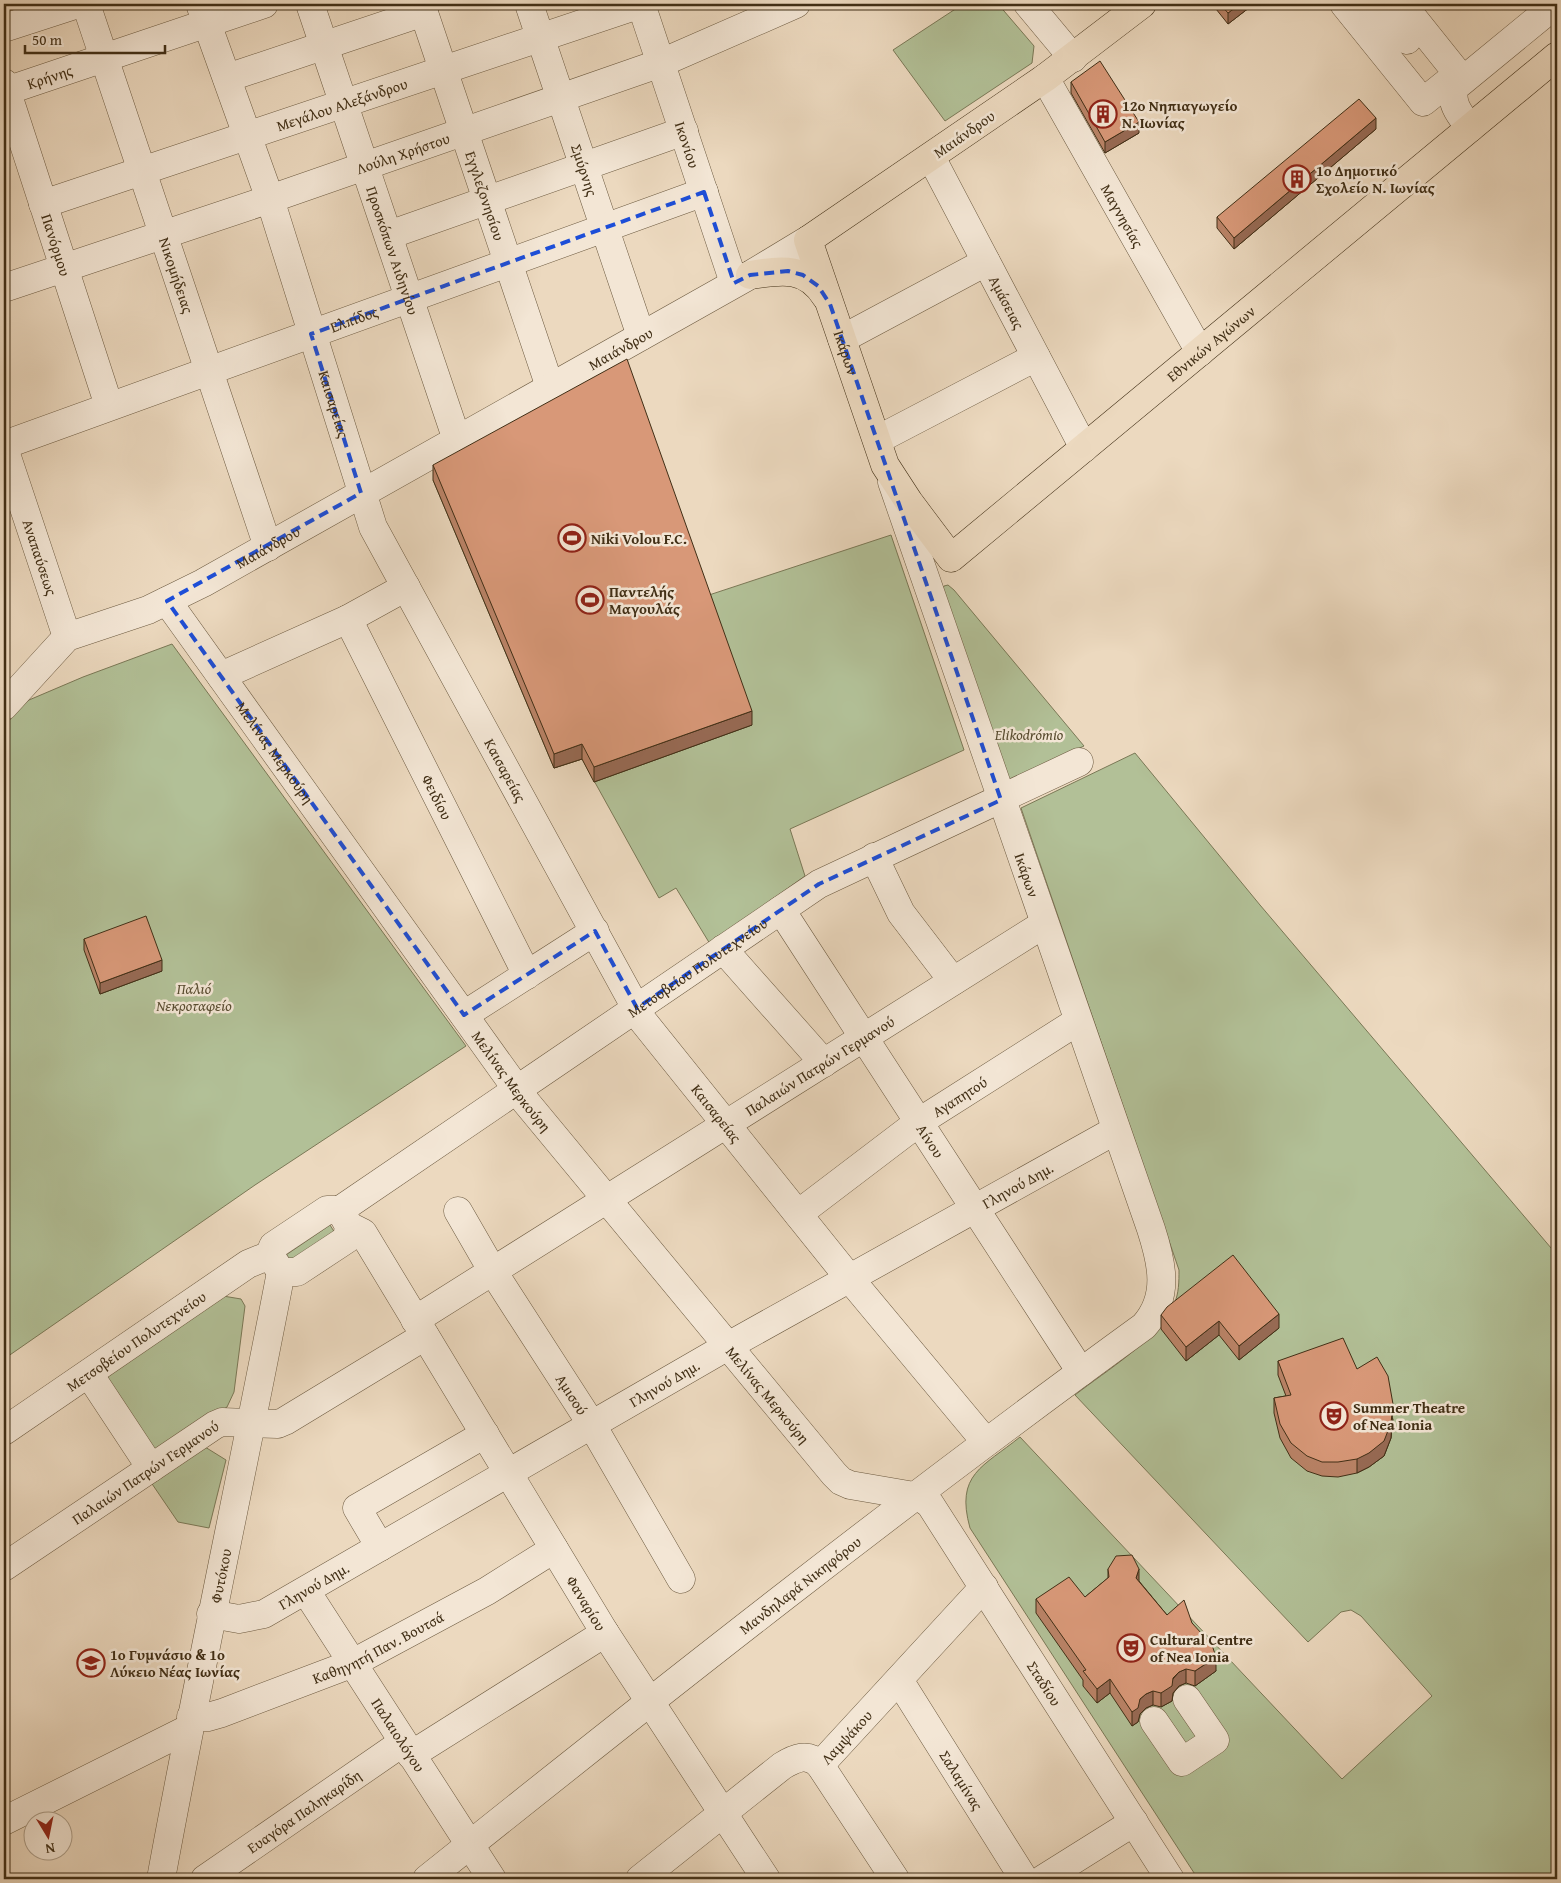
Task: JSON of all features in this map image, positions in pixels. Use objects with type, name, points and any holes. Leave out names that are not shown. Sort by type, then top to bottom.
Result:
[{"type":"main road","name":"Μαιάνδρου","points":[[808,240],[1073,58],[1134,6]]},
{"type":"main road","name":"Εθνικών Αγώνων","points":[[951,558],[1557,56]]},
{"type":"main road","name":"Ικάρων","points":[[808,240],[881,452],[909,502],[951,558]]},
{"type":"main road","points":[[742,279],[788,271],[803,275],[818,286],[830,304]]},
{"type":"street","points":[[4,28],[78,4]]},
{"type":"street","name":"Νικομήδειας","points":[[86,4],[268,547]]},
{"type":"street","name":"Κρήνης","points":[[5,87],[104,58],[203,13],[264,4]]},
{"type":"street","name":"Προσκόπων Αιδηνίου","points":[[310,4],[457,440]]},
{"type":"street","name":"Σμύρνης","points":[[528,4],[642,336]]},
{"type":"street","name":"Μεγάλου Αλεξάνδρου","points":[[43,204],[641,4]]},
{"type":"street","name":"Ικονίου","points":[[641,4],[704,192],[742,279]]},
{"type":"street","name":"Λούλη Χρήστου","points":[[4,288],[270,200],[661,63],[796,4]]},
{"type":"street","points":[[1028,4],[1073,58]]},
{"type":"street","points":[[1344,4],[1423,102],[1458,74],[1402,4]]},
{"type":"street","points":[[1378,4],[1443,86]]},
{"type":"street","points":[[1470,128],[1454,102],[1455,87],[1556,4]]},
{"type":"street","points":[[226,78],[324,45],[423,8]]},
{"type":"street","name":"Εγγλεζονησίου","points":[[423,8],[507,264],[550,387]]},
{"type":"street","name":"Καισαρείας","points":[[203,13],[270,200],[373,527],[650,1030],[850,1279],[985,1442]]},
{"type":"street","name":"Μαγνησίας","points":[[1045,78],[1200,352]]},
{"type":"street","name":"Πανόρμου","points":[[5,87],[109,406]]},
{"type":"street","points":[[389,236],[684,131]]},
{"type":"street","name":"Αμάσειας","points":[[931,157],[1084,448]]},
{"type":"street","name":"Ελπίδος","points":[[4,447],[109,406],[411,299],[704,192]]},
{"type":"street","name":"Μαιάνδρου","points":[[67,638],[89,628],[129,617],[167,601],[268,547],[808,240]]},
{"type":"street","points":[[842,339],[986,262]]},
{"type":"street","points":[[881,452],[1036,357]]},
{"type":"street","name":"Αναπαύσεως","points":[[4,447],[67,638]]},
{"type":"street","name":"Ικάρων","points":[[881,452],[1160,1257],[1162,1287]]},
{"type":"street","points":[[221,676],[348,619],[406,587]]},
{"type":"street","name":"Μελίνας Μερκούρη","points":[[167,601],[517,1088],[728,1346],[841,1481],[850,1485],[913,1496]]},
{"type":"street","name":"Φειδίου","points":[[348,619],[527,975]]},
{"type":"street","points":[[4,706],[67,638]]},
{"type":"street","name":"Μετσοβείου Πολυτεχνείου","points":[[4,1431],[248,1264],[275,1264],[297,1272],[347,1239],[344,1218],[517,1088],[819,884],[1079,762]]},
{"type":"street","points":[[874,857],[901,913],[953,981]]},
{"type":"street","name":"Αίνου","points":[[781,910],[1082,1372]]},
{"type":"street","name":"Παλαιών Πατρών Γερμανού","points":[[4,1567],[150,1468],[222,1422],[278,1424],[285,1421],[420,1328],[492,1270],[1044,924]]},
{"type":"street","points":[[464,1015],[595,930]]},
{"type":"street","points":[[723,949],[824,1063]]},
{"type":"street","name":"Αγαπητού","points":[[798,1214],[919,1122],[1078,1021]]},
{"type":"street","name":"Γληνού Δημ.","points":[[211,1614],[239,1619],[252,1618],[264,1614],[728,1346],[976,1210],[1116,1130]]},
{"type":"street","name":"Αμισού","points":[[458,1212],[492,1270],[592,1425],[681,1580]]},
{"type":"street","name":"Φαναρίου","points":[[344,1218],[364,1233],[605,1633],[766,1879]]},
{"type":"street","name":"Φυτόκου","points":[[161,1879],[211,1614],[252,1423],[275,1264]]},
{"type":"street","name":"Μανδηλαρά Νικηφόρου","points":[[427,1879],[649,1702],[913,1496],[1144,1326],[1155,1312],[1162,1287]]},
{"type":"street","points":[[89,1374],[150,1468]]},
{"type":"street","points":[[380,1546],[357,1508],[485,1434]]},
{"type":"street","name":"Σταδίου","points":[[913,1496],[923,1499],[930,1504],[1170,1879]]},
{"type":"street","name":"Καθηγητή Παν. Βουτσά","points":[[4,1821],[190,1723],[222,1713],[351,1664],[488,1591],[554,1549]]},
{"type":"street","name":"Λαμψάκου","points":[[640,1879],[722,1812],[792,1760],[811,1758],[820,1765],[984,1587]]},
{"type":"street","name":"Παλαιολόγου","points":[[306,1591],[351,1664],[492,1879]]},
{"type":"street","name":"Ευαγόρα Παληκαρίδη","points":[[205,1879],[406,1749],[605,1633]]},
{"type":"street","name":"Σαλαμίνας","points":[[899,1680],[1024,1879]]},
{"type":"street","points":[[1154,1721],[1182,1762],[1215,1740],[1187,1699]]},
{"type":"street","points":[[820,1765],[895,1879]]},
{"type":"street","points":[[1043,1879],[1134,1822]]},
{"type":"highlighted area","points":[[704,192],[734,283],[750,275],[788,271],[803,275],[818,286],[830,304],[1001,800],[819,884],[637,1008],[595,931],[464,1015],[167,601],[361,493],[311,334]]},
{"type":"green space","points":[[963,4],[998,4],[1034,46],[1032,63],[945,121],[893,50]]},
{"type":"green space","points":[[627,374],[706,596],[891,535],[964,750],[790,829],[805,876],[710,944],[676,888],[659,898],[582,759],[554,768],[433,480]]},
{"type":"green space","name":"Elikodrómio","points":[[948,585],[1084,746],[1009,781],[942,591],[944,586]]},
{"type":"green space","name":"Παλιό Νεκροταφείο","points":[[172,644],[466,1046],[255,1185],[4,1359],[4,727],[21,706],[29,700],[83,677]]},
{"type":"green space","points":[[1135,753],[1260,905],[1557,1255],[1557,1879],[1198,1879],[970,1528],[966,1510],[966,1495],[969,1483],[984,1465],[1020,1437],[1342,1779],[1432,1696],[1361,1616],[1351,1610],[1341,1612],[1308,1642],[1075,1395],[1130,1354],[1166,1318],[1176,1300],[1179,1270],[1021,808]]},
{"type":"green space","points":[[330,1225],[335,1233],[288,1264],[283,1257]]},
{"type":"green space","points":[[223,1296],[241,1299],[245,1306],[234,1392],[227,1407],[152,1457],[100,1378]]},
{"type":"green space","points":[[197,1442],[226,1460],[209,1528],[178,1522],[146,1475]]},
{"type":"building","points":[[1220,4],[1240,4],[1228,13]]},
{"type":"building","name":"12ο Νηπιαγωγείο Ν. Ιωνίας","points":[[1100,61],[1139,122],[1105,142],[1071,82]]},
{"type":"building","name":"1ο Δημοτικό Σχολείο Ν. Ιωνίας","points":[[1359,99],[1376,118],[1234,238],[1217,217]]},
{"type":"building","name":"Παντελής Μαγουλάς","points":[[627,359],[752,711],[594,767],[582,744],[554,754],[433,465]]},
{"type":"building","points":[[146,916],[162,960],[100,983],[84,939]]},
{"type":"building","points":[[1233,1255],[1279,1314],[1239,1346],[1219,1321],[1186,1347],[1161,1315],[1167,1307]]},
{"type":"building","name":"Summer Theatre of Nea Ionia","points":[[1343,1338],[1357,1369],[1377,1357],[1388,1376],[1393,1404],[1391,1423],[1384,1441],[1369,1453],[1357,1459],[1322,1462],[1307,1456],[1291,1443],[1280,1424],[1274,1398],[1291,1395],[1278,1361]]},
{"type":"building","name":"Cultural Centre of Nea Ionia","points":[[1132,1555],[1139,1569],[1136,1578],[1167,1615],[1184,1600],[1192,1623],[1212,1645],[1216,1657],[1195,1671],[1186,1669],[1179,1672],[1173,1678],[1172,1686],[1161,1693],[1153,1691],[1146,1694],[1140,1699],[1138,1708],[1132,1712],[1110,1679],[1097,1689],[1083,1671],[1086,1670],[1036,1599],[1069,1577],[1085,1597],[1109,1577],[1108,1569],[1116,1556]]},
{"type":"place","name":"12ο Νηπιαγωγείο Ν. Ιωνίας","points":[[1103,114]]},
{"type":"place","name":"1ο Δημοτικό Σχολείο Ν. Ιωνίας","points":[[1297,179]]},
{"type":"place","name":"Niki Volou F.C.","points":[[572,538]]},
{"type":"place","name":"Παντελής Μαγουλάς","points":[[590,600]]},
{"type":"place","name":"Summer Theatre of Nea Ionia","points":[[1334,1416]]},
{"type":"place","name":"Cultural Centre of Nea Ionia","points":[[1131,1648]]},
{"type":"place","name":"1ο Γυμνάσιο & 1ο Λύκειο Νέας Ιωνίας","points":[[91,1663]]}]
